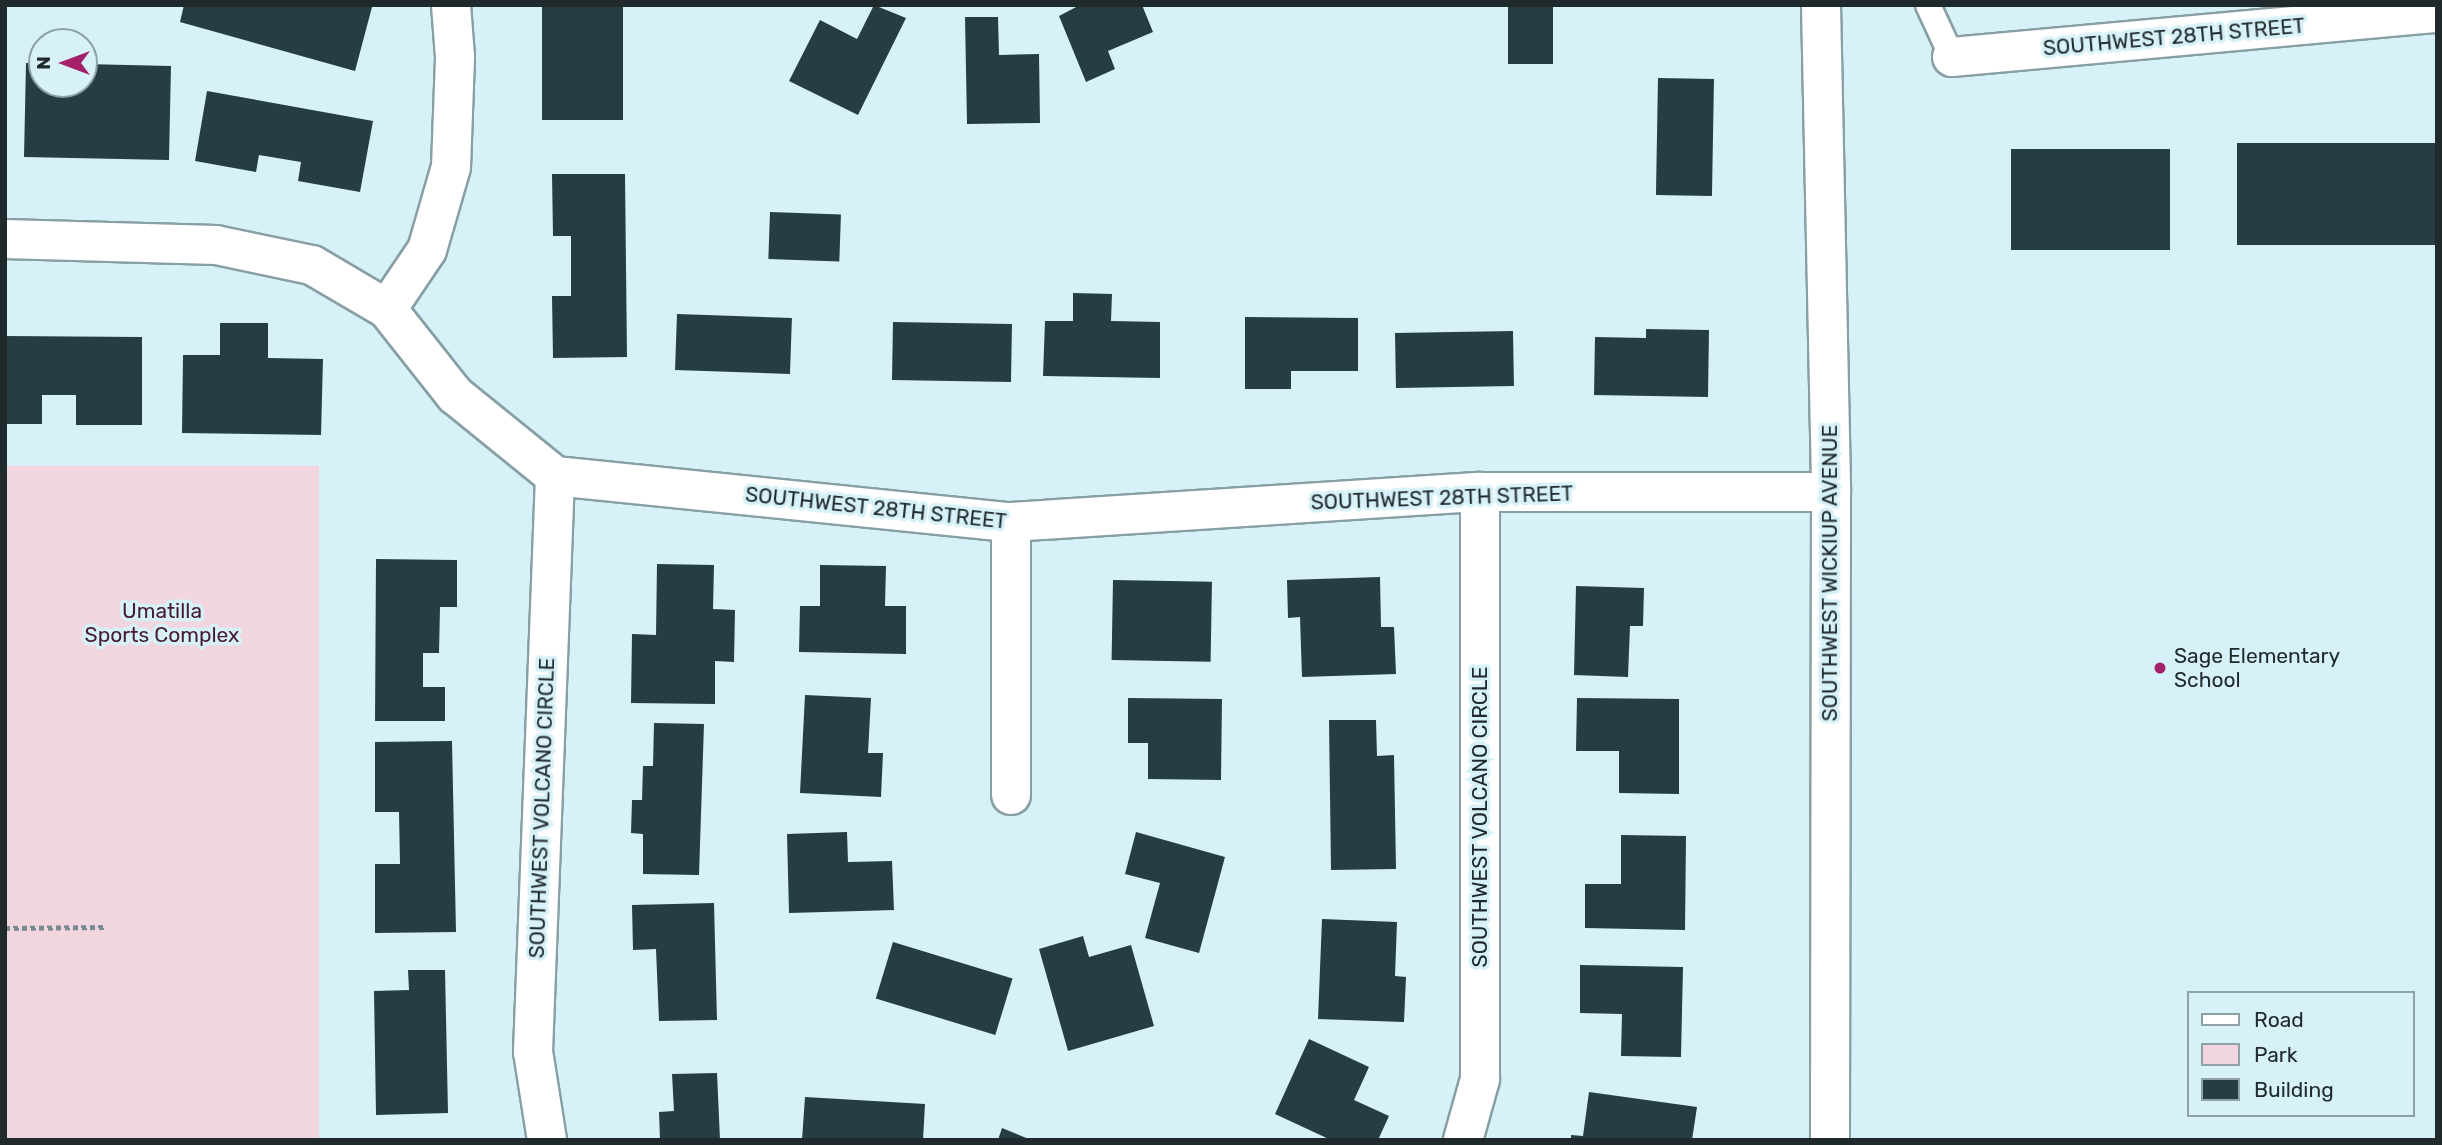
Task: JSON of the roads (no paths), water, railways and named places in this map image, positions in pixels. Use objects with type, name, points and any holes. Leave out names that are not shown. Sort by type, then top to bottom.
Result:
[{"type":"street","points":[[387,309],[427,250],[451,167],[455,57],[451,5]]},
{"type":"street","name":"SOUTHWEST WICKIUP AVENUE","points":[[1821,5],[1831,492],[1830,1140]]},
{"type":"street","name":"SOUTHWEST 28TH STREET","points":[[1952,57],[2437,13]]},
{"type":"street","points":[[5,239],[216,245],[312,265],[387,309],[455,395],[555,476]]},
{"type":"street","name":"SOUTHWEST 28TH STREET","points":[[555,476],[1011,522],[1480,492],[1831,492]]},
{"type":"street","name":"SOUTHWEST VOLCANO CIRCLE","points":[[547,1140],[533,1052],[555,476]]},
{"type":"street","name":"SOUTHWEST VOLCANO CIRCLE","points":[[1462,1140],[1480,1079],[1480,492]]},
{"type":"street","points":[[1011,522],[1011,795]]},
{"type":"lane","points":[[1928,5],[1952,57]]},
{"type":"place","name":"Sage Elementary School","points":[[2160,668]]},
{"type":"park label","name":"Umatilla Sports Complex","points":[[162,623]]}]
